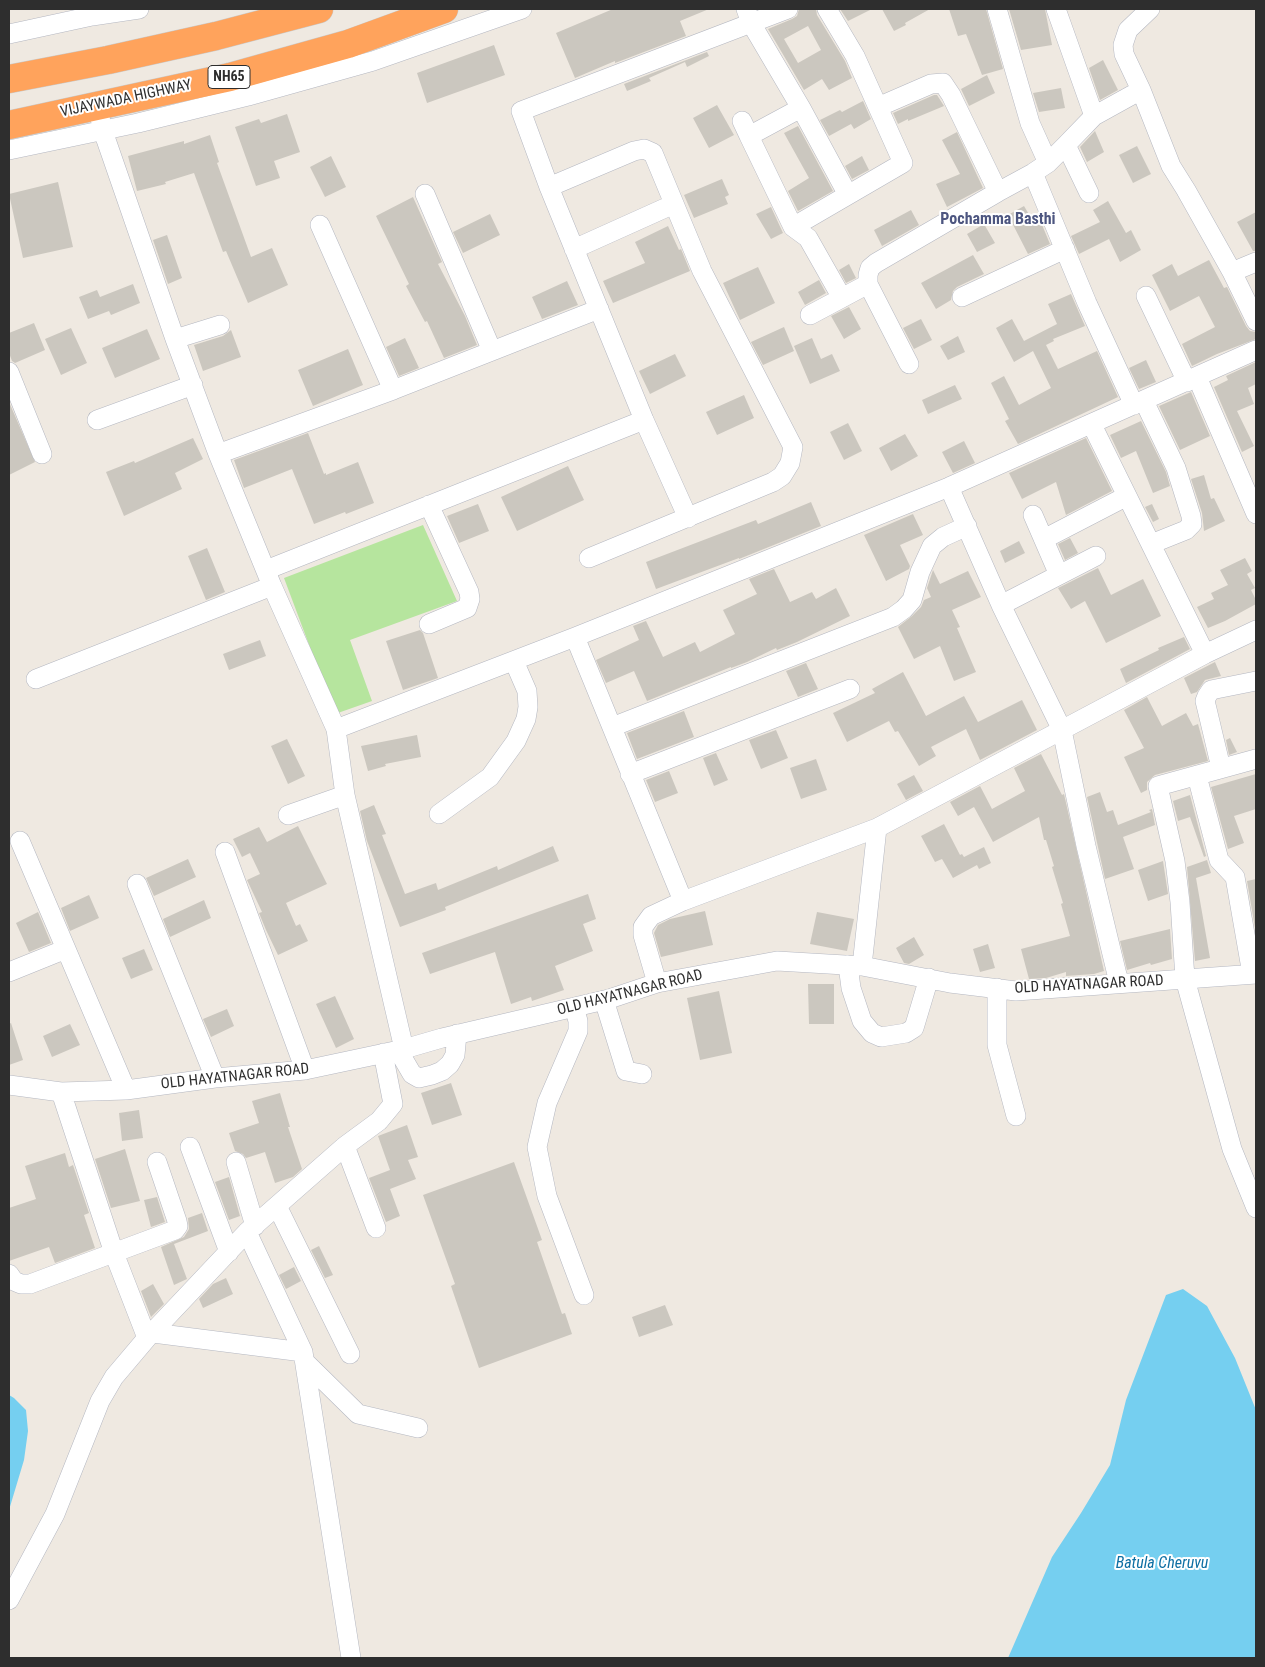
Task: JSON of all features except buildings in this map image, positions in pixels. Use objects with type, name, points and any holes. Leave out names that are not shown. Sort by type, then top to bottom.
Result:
[{"type":"highway","points":[[9,79],[216,36],[319,9]]},
{"type":"highway","name":"VIJAYWADA HIGHWAY","points":[[9,125],[100,118],[248,72],[348,44],[444,9]]},
{"type":"street","points":[[9,34],[91,12],[140,9]]},
{"type":"street","points":[[9,150],[100,118],[248,96],[373,61],[522,9]]},
{"type":"street","points":[[688,518],[644,420],[574,249],[549,187],[522,111],[749,16],[788,9]]},
{"type":"street","points":[[794,227],[904,163],[855,56],[827,9]]},
{"type":"street","points":[[997,9],[1030,124],[1040,168],[1065,249],[1087,303],[1139,403],[1176,468],[1192,516],[1192,524],[1186,530],[1151,544]]},
{"type":"street","points":[[1056,9],[1094,116]]},
{"type":"street","points":[[1150,9],[1128,30],[1123,45],[1124,54],[1141,90],[1171,166],[1232,272],[1256,321]]},
{"type":"street","points":[[749,16],[848,195]]},
{"type":"street","points":[[878,107],[930,84],[943,82],[998,192]]},
{"type":"street","points":[[909,364],[868,284],[870,268],[1040,168],[1094,116],[1141,90]]},
{"type":"street","points":[[800,108],[746,128],[794,227],[808,238],[842,298]]},
{"type":"street","points":[[9,1600],[55,1514],[100,1401],[114,1377],[150,1335],[251,1229],[345,1146],[379,1121],[393,1104],[395,1051],[345,795],[336,729],[269,578],[218,454],[175,339],[100,118]]},
{"type":"street","points":[[1066,145],[1089,193]]},
{"type":"street","points":[[549,187],[634,151],[644,149],[653,153],[702,271],[793,447],[790,464],[782,476],[773,482],[589,558]]},
{"type":"street","points":[[424,194],[492,351]]},
{"type":"street","points":[[574,249],[674,204]]},
{"type":"street","points":[[320,225],[393,390]]},
{"type":"street","points":[[962,297],[1065,249]]},
{"type":"street","points":[[1232,272],[1256,262]]},
{"type":"street","points":[[810,315],[868,284]]},
{"type":"street","points":[[1146,296],[1192,379],[1256,514]]},
{"type":"street","points":[[218,454],[393,390],[599,309]]},
{"type":"street","points":[[175,339],[220,325]]},
{"type":"street","points":[[336,729],[575,637],[949,487],[1092,425],[1256,350]]},
{"type":"street","points":[[9,372],[42,454]]},
{"type":"street","points":[[97,420],[193,385]]},
{"type":"street","points":[[36,679],[269,578],[429,505],[644,420]]},
{"type":"street","points":[[1092,425],[1206,654]]},
{"type":"street","points":[[949,487],[1001,605],[1062,730],[1086,846],[1119,983]]},
{"type":"street","points":[[1044,539],[1128,496]]},
{"type":"street","points":[[429,505],[469,592],[470,599],[467,608],[429,624]]},
{"type":"street","points":[[1033,515],[1059,575]]},
{"type":"street","points":[[612,727],[893,617],[912,600],[920,572],[932,546],[943,537],[967,526]]},
{"type":"street","points":[[1001,605],[1096,556]]},
{"type":"street","points":[[657,983],[643,935],[644,927],[651,916],[877,828],[1206,654],[1256,630]]},
{"type":"street","points":[[575,637],[683,902]]},
{"type":"street","points":[[439,814],[490,777],[516,741],[526,719],[528,707],[527,691],[514,661]]},
{"type":"street","points":[[1222,768],[1205,701],[1212,690],[1256,681]]},
{"type":"street","points":[[630,774],[850,689]]},
{"type":"street","points":[[1256,759],[1158,786],[1175,861],[1180,902],[1185,979],[1232,1149],[1256,1208]]},
{"type":"street","points":[[1197,776],[1219,860],[1235,876],[1254,974]]},
{"type":"street","points":[[288,814],[345,795]]},
{"type":"street","points":[[877,828],[851,988],[856,1008],[862,1021],[872,1033],[880,1036],[906,1033],[914,1028],[929,978]]},
{"type":"street","points":[[20,841],[126,1090]]},
{"type":"street","points":[[225,852],[305,1070]]},
{"type":"street","points":[[138,884],[215,1078]]},
{"type":"street","points":[[9,972],[66,949]]},
{"type":"street","name":"OLD HAYATNAGAR ROAD","points":[[9,1085],[61,1092],[126,1090],[215,1078],[305,1070],[395,1051],[457,1034],[604,1000],[657,983],[777,961],[855,966],[950,983],[1016,991],[1254,974]]},
{"type":"street","points":[[997,988],[997,1045],[1016,1116]]},
{"type":"street","points":[[604,1000],[626,1071],[642,1074]]},
{"type":"street","points":[[574,1007],[578,1021],[578,1031],[547,1103],[537,1148],[547,1196],[584,1295]]},
{"type":"street","points":[[395,1051],[412,1074],[418,1078],[432,1075],[442,1071],[450,1064],[454,1055],[457,1034]]},
{"type":"street","points":[[61,1092],[114,1254],[150,1335]]},
{"type":"street","points":[[345,1146],[376,1228]]},
{"type":"street","points":[[190,1147],[229,1252]]},
{"type":"street","points":[[9,1274],[14,1281],[21,1284],[30,1284],[171,1232],[178,1226],[157,1162]]},
{"type":"street","points":[[236,1162],[251,1229],[305,1363],[351,1658]]},
{"type":"street","points":[[277,1206],[350,1354]]},
{"type":"street","points":[[150,1335],[305,1363],[358,1414],[418,1428]]},
{"type":"green space","points":[[423,525],[457,601],[350,640],[372,701],[335,714],[284,578]]},
{"type":"water","name":"Batula Cheruvu","points":[[1183,1289],[1207,1306],[1235,1358],[1256,1410],[1256,1658],[1008,1658],[1052,1557],[1110,1465],[1126,1400],[1166,1295]]},
{"type":"water","points":[[9,1395],[26,1410],[28,1431],[24,1460],[9,1510]]},
{"type":"district","name":"Pochamma Basthi","points":[[998,220]]}]
